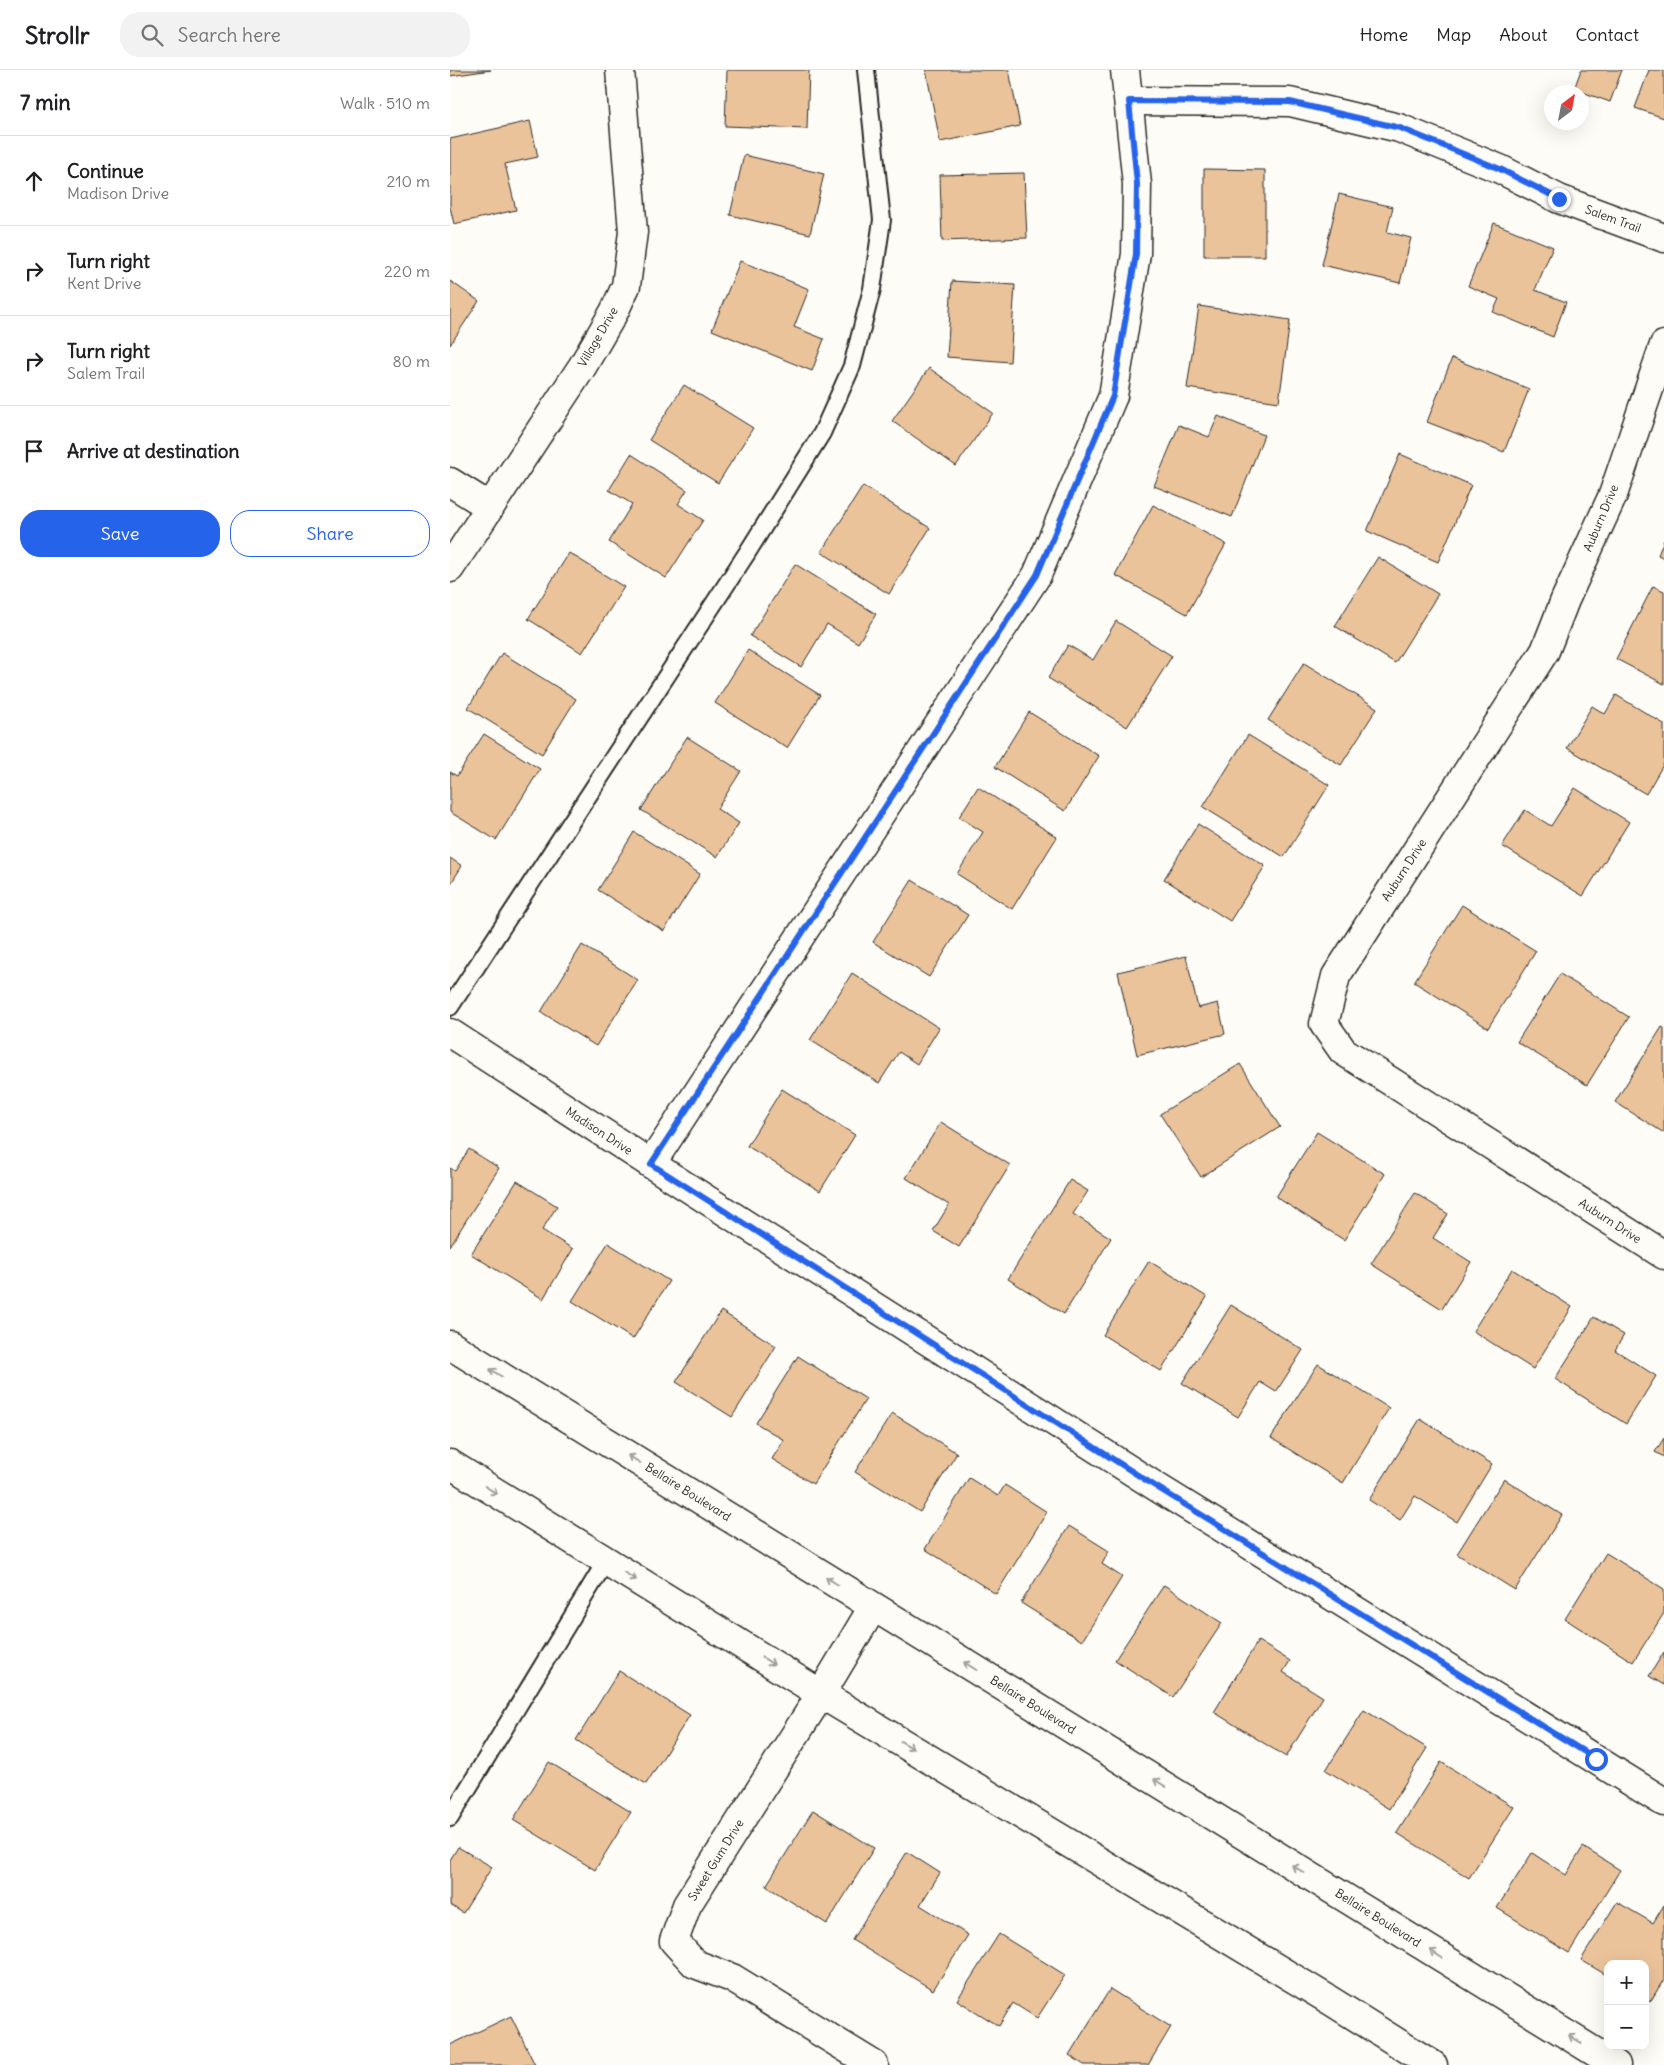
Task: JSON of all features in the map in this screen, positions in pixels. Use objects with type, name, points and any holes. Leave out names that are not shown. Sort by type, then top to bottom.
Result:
[{"type":"street","name":"Village Drive","points":[[450,568],[582,367],[614,312],[626,286],[633,232],[620,70]]},
{"type":"street","points":[[651,1164],[1037,575],[1113,396],[1136,254],[1137,184],[1125,70]]},
{"type":"street","name":"Salem Trail","points":[[1129,101],[1290,102],[1400,128],[1500,169],[1559,199],[1664,238]]},
{"type":"street","name":"Auburn Drive","points":[[1664,345],[1613,495],[1565,600],[1545,651],[1336,976],[1324,1024],[1343,1050],[1664,1255]]},
{"type":"street","points":[[450,482],[490,507]]},
{"type":"street","name":"Madison Drive","points":[[450,1033],[651,1164],[1155,1486],[1664,1802]]},
{"type":"street","name":"Bellaire Boulevard","points":[[450,1345],[1616,2065]]},
{"type":"street","points":[[450,1464],[821,1694],[1331,2001],[1433,2065]]},
{"type":"street","name":"Sweet Gum Drive","points":[[873,1607],[821,1694],[687,1905],[674,1941],[694,1964],[732,1978],[874,2065]]},
{"type":"lane","points":[[450,1007],[747,553],[822,433],[852,366],[872,289],[882,220],[866,70]]},
{"type":"lane","points":[[450,1818],[606,1561]]},
{"type":"building","points":[[450,70],[491,70],[450,76]]},
{"type":"building","points":[[727,70],[809,70],[807,129],[725,126]]},
{"type":"building","points":[[926,70],[1009,70],[1020,126],[940,142]]},
{"type":"building","points":[[1581,70],[1622,70],[1610,102],[1589,94],[1589,85],[1575,85]]},
{"type":"building","points":[[1649,70],[1664,70],[1664,118],[1635,108]]},
{"type":"building","points":[[530,121],[538,157],[505,164],[516,210],[454,224],[450,207],[450,139]]},
{"type":"building","points":[[744,155],[824,174],[810,234],[730,215]]},
{"type":"building","points":[[1204,169],[1265,170],[1265,256],[1204,256]]},
{"type":"building","points":[[1024,173],[1027,238],[942,241],[940,175]]},
{"type":"building","points":[[1339,194],[1393,207],[1387,232],[1411,238],[1400,283],[1322,265]]},
{"type":"building","points":[[1494,223],[1553,247],[1535,290],[1566,302],[1553,337],[1493,312],[1499,299],[1468,286]]},
{"type":"building","points":[[740,261],[809,289],[794,327],[824,339],[812,371],[712,330]]},
{"type":"building","points":[[450,281],[479,301],[450,345]]},
{"type":"building","points":[[952,281],[1015,285],[1010,362],[947,357]]},
{"type":"building","points":[[1199,306],[1290,320],[1279,402],[1187,388]]},
{"type":"building","points":[[1452,358],[1529,389],[1504,452],[1427,422]]},
{"type":"building","points":[[929,368],[993,413],[956,466],[892,421]]},
{"type":"building","points":[[684,385],[753,428],[718,483],[649,440]]},
{"type":"building","points":[[1218,416],[1264,435],[1232,517],[1154,486],[1179,425],[1209,437]]},
{"type":"building","points":[[631,454],[687,490],[678,504],[703,520],[666,578],[609,542],[632,504],[609,490]]},
{"type":"building","points":[[1400,454],[1471,485],[1438,562],[1367,531]]},
{"type":"building","points":[[863,486],[930,528],[889,594],[821,552]]},
{"type":"building","points":[[1153,505],[1226,544],[1187,614],[1115,575]]},
{"type":"building","points":[[1664,540],[1664,558],[1658,555]]},
{"type":"building","points":[[569,553],[624,587],[582,653],[528,619]]},
{"type":"building","points":[[1378,557],[1438,594],[1395,663],[1335,626]]},
{"type":"building","points":[[795,564],[876,614],[858,643],[827,624],[801,667],[750,636]]},
{"type":"building","points":[[1653,586],[1664,591],[1664,684],[1616,659]]},
{"type":"building","points":[[1116,621],[1172,656],[1127,727],[1048,678],[1068,645],[1093,660]]},
{"type":"building","points":[[748,650],[820,695],[787,748],[715,703]]},
{"type":"building","points":[[502,653],[576,699],[542,754],[468,708]]},
{"type":"building","points":[[1304,663],[1377,708],[1341,765],[1268,720]]},
{"type":"building","points":[[1616,695],[1664,724],[1664,763],[1646,794],[1567,748],[1592,706],[1605,714]]},
{"type":"building","points":[[1029,712],[1099,756],[1065,811],[995,767]]},
{"type":"building","points":[[484,734],[540,769],[496,840],[450,812],[450,772],[457,776]]},
{"type":"building","points":[[1248,735],[1329,785],[1284,857],[1203,807]]},
{"type":"building","points":[[687,737],[741,771],[717,809],[739,823],[717,857],[641,810]]},
{"type":"building","points":[[978,787],[1057,837],[1012,909],[957,874],[983,832],[959,817]]},
{"type":"building","points":[[1575,788],[1629,822],[1583,896],[1502,846],[1525,810],[1551,826]]},
{"type":"building","points":[[1198,824],[1265,866],[1230,921],[1164,879]]},
{"type":"building","points":[[634,832],[700,874],[664,931],[598,890]]},
{"type":"building","points":[[450,858],[462,866],[450,885]]},
{"type":"building","points":[[912,880],[968,915],[929,977],[873,942]]},
{"type":"building","points":[[1462,905],[1536,951],[1488,1028],[1414,982]]},
{"type":"building","points":[[582,945],[638,980],[596,1046],[541,1012]]},
{"type":"building","points":[[1186,956],[1198,1008],[1218,1003],[1225,1034],[1137,1055],[1118,972]]},
{"type":"building","points":[[852,973],[939,1028],[917,1064],[899,1052],[879,1083],[810,1040]]},
{"type":"building","points":[[1560,974],[1629,1017],[1587,1085],[1517,1042]]},
{"type":"building","points":[[1662,1027],[1664,1028],[1664,1133],[1615,1102]]},
{"type":"building","points":[[1240,1064],[1280,1127],[1201,1177],[1160,1114]]},
{"type":"building","points":[[782,1089],[855,1135],[820,1191],[747,1146]]},
{"type":"building","points":[[941,1122],[1010,1165],[959,1247],[933,1231],[949,1205],[906,1178]]},
{"type":"building","points":[[1317,1132],[1385,1174],[1344,1240],[1276,1197]]},
{"type":"building","points":[[469,1149],[499,1168],[450,1246],[450,1168],[455,1171]]},
{"type":"building","points":[[1070,1180],[1088,1191],[1073,1214],[1111,1238],[1064,1314],[1008,1279]]},
{"type":"building","points":[[517,1181],[557,1206],[542,1230],[573,1249],[543,1299],[471,1254]]},
{"type":"building","points":[[1415,1193],[1448,1214],[1433,1238],[1471,1262],[1442,1309],[1371,1264]]},
{"type":"building","points":[[608,1243],[669,1281],[633,1339],[572,1301]]},
{"type":"building","points":[[1149,1261],[1207,1297],[1161,1371],[1103,1335]]},
{"type":"building","points":[[1512,1269],[1572,1307],[1533,1369],[1473,1331]]},
{"type":"building","points":[[1231,1305],[1303,1350],[1276,1392],[1260,1382],[1238,1417],[1182,1383]]},
{"type":"building","points":[[721,1311],[776,1346],[732,1417],[676,1382]]},
{"type":"building","points":[[1594,1317],[1624,1335],[1615,1350],[1656,1376],[1626,1424],[1555,1379]]},
{"type":"building","points":[[798,1356],[866,1399],[813,1484],[772,1459],[784,1440],[756,1423]]},
{"type":"building","points":[[1318,1364],[1389,1408],[1343,1483],[1271,1438]]},
{"type":"building","points":[[892,1413],[957,1453],[920,1512],[855,1472]]},
{"type":"building","points":[[1420,1419],[1492,1464],[1457,1522],[1415,1496],[1400,1520],[1369,1500]]},
{"type":"building","points":[[1664,1438],[1664,1457],[1655,1452]]},
{"type":"building","points":[[969,1478],[998,1496],[1005,1485],[1047,1512],[996,1594],[925,1549]]},
{"type":"building","points":[[1504,1479],[1562,1515],[1515,1590],[1457,1554]]},
{"type":"building","points":[[1069,1526],[1109,1551],[1102,1564],[1122,1577],[1082,1641],[1021,1603]]},
{"type":"building","points":[[1606,1553],[1664,1589],[1664,1613],[1633,1662],[1565,1619]]},
{"type":"building","points":[[1164,1585],[1222,1623],[1173,1697],[1115,1660]]},
{"type":"building","points":[[1258,1641],[1290,1661],[1283,1672],[1323,1697],[1286,1757],[1214,1712]]},
{"type":"building","points":[[1664,1652],[1664,1685],[1649,1676]]},
{"type":"building","points":[[619,1671],[690,1715],[646,1784],[576,1740]]},
{"type":"building","points":[[1364,1710],[1427,1748],[1389,1809],[1326,1770]]},
{"type":"building","points":[[549,1762],[631,1812],[595,1870],[513,1820]]},
{"type":"building","points":[[1441,1762],[1514,1807],[1469,1878],[1397,1833]]},
{"type":"building","points":[[813,1810],[874,1848],[827,1924],[766,1886]]},
{"type":"building","points":[[458,1847],[492,1867],[463,1913],[450,1905],[450,1860]]},
{"type":"building","points":[[1583,1847],[1620,1870],[1569,1953],[1497,1908],[1532,1853],[1566,1875]]},
{"type":"building","points":[[907,1852],[940,1873],[920,1905],[968,1935],[933,1990],[852,1940]]},
{"type":"building","points":[[1617,1902],[1653,1923],[1664,1905],[1664,1979],[1650,2002],[1649,1960],[1604,1960],[1604,1974],[1581,1960]]},
{"type":"building","points":[[999,1934],[1065,1975],[1037,2018],[1013,2003],[999,2026],[957,2000]]},
{"type":"building","points":[[1110,1989],[1171,2027],[1148,2065],[1084,2065],[1069,2055]]},
{"type":"building","points":[[511,2016],[535,2065],[450,2065],[450,2045]]},
{"type":"route","points":[[1559,199],[1500,169],[1400,128],[1290,102],[1129,101],[1137,184],[1136,254],[1113,396],[1037,575],[651,1164],[1155,1486],[1596,1759]]}]
